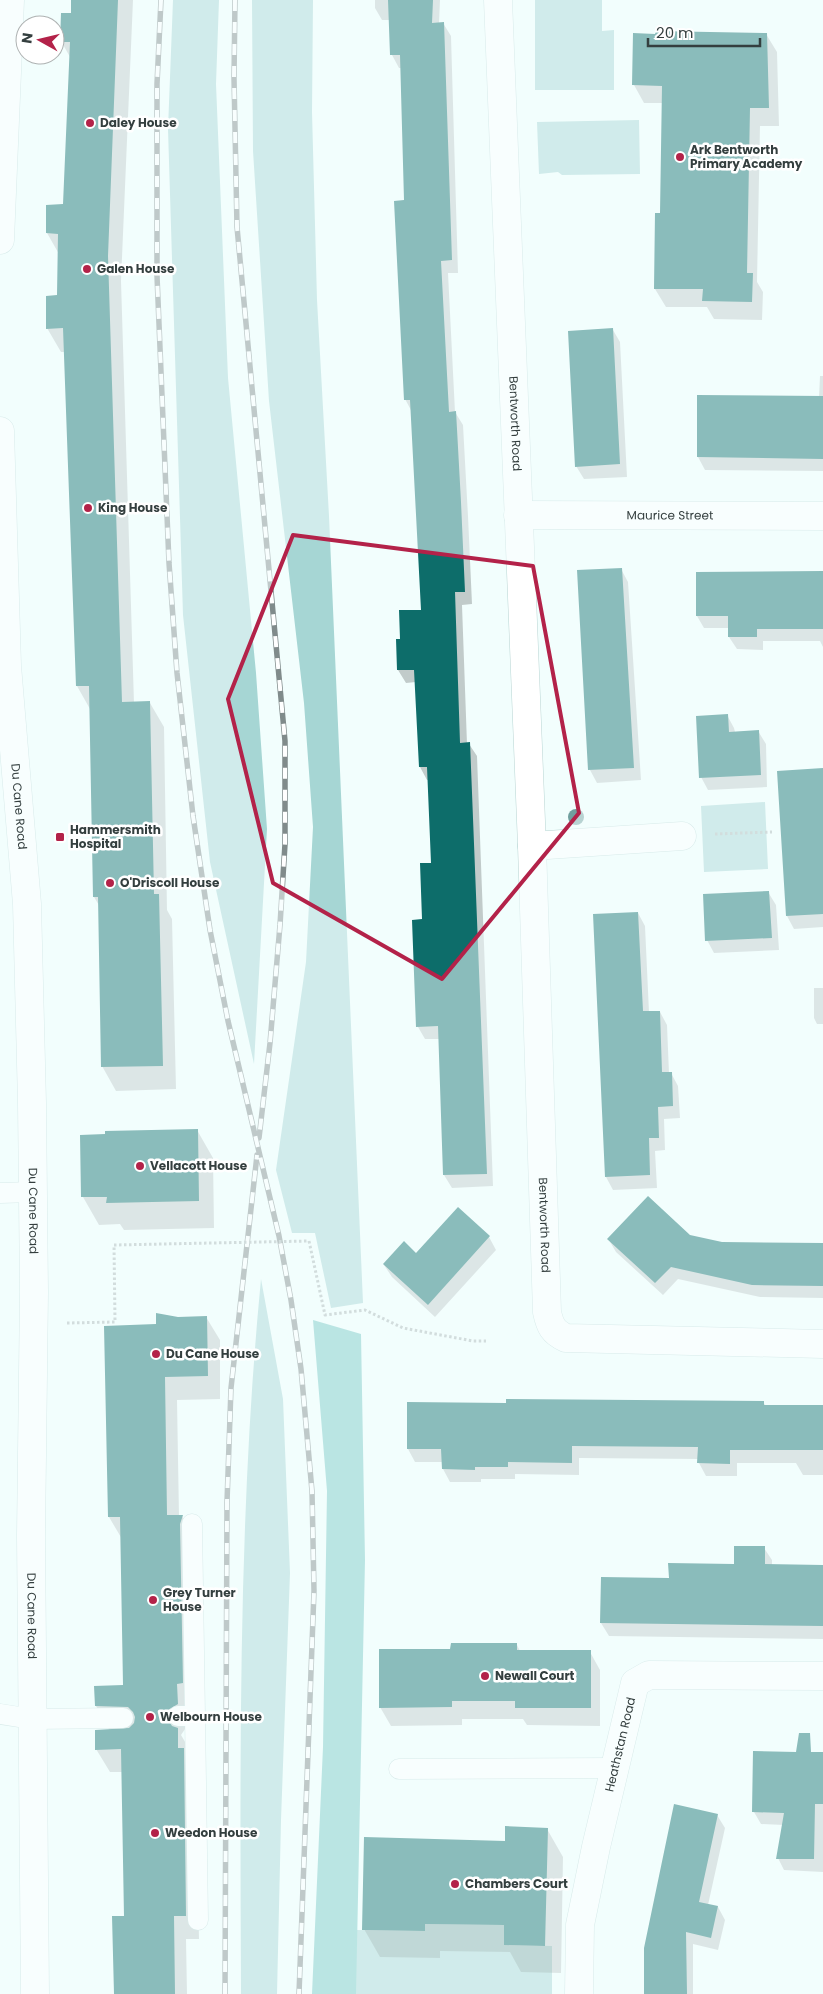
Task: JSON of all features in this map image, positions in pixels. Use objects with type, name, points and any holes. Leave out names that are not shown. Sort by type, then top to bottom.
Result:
[{"type":"street","points":[[0,240],[10,0]]},
{"type":"street","name":"Bentworth Road","points":[[498,0],[532,846],[546,1302],[550,1325],[556,1333],[566,1338],[823,1344]]},
{"type":"street","name":"Du Cane Road","points":[[0,431],[4,667],[27,904],[34,1292],[31,1536],[34,1994]]},
{"type":"street","name":"Maurice Street","points":[[518,515],[823,516]]},
{"type":"street","points":[[532,846],[682,836]]},
{"type":"street","name":"Heathstan Road","points":[[579,1994],[580,1925],[614,1768],[635,1683],[649,1674],[823,1676]]},
{"type":"lane","points":[[0,1193],[32,1192]]},
{"type":"lane","points":[[192,1524],[186,1716],[198,1920]]},
{"type":"lane","points":[[0,1714],[32,1719],[123,1718]]},
{"type":"lane","points":[[399,1770],[614,1768]]},
{"type":"path","points":[[682,836],[772,832]]},
{"type":"path","points":[[81,1322],[115,1322],[114,1245],[309,1241],[325,1315],[364,1310],[403,1328],[473,1341],[486,1341]]},
{"type":"highlighted area","points":[[293,535],[533,566],[579,813],[442,979],[273,883],[228,699]]},
{"type":"shaded area","points":[[173,0],[219,0],[216,84],[228,378],[256,673],[267,829],[254,1064],[210,862],[183,615],[168,129]]},
{"type":"shaded area","points":[[252,0],[313,0],[312,112],[317,300],[329,516],[363,1303],[331,1308],[315,1233],[292,1233],[276,1170],[306,962],[313,827],[304,703],[269,401],[253,151]]},
{"type":"shaded area","points":[[535,0],[602,0],[602,31],[614,30],[614,90],[535,90]]},
{"type":"shaded area","points":[[639,120],[640,174],[562,175],[558,172],[539,174],[537,122]]},
{"type":"shaded area","points":[[765,802],[768,869],[704,872],[701,806]]},
{"type":"shaded area","points":[[261,1279],[283,1399],[290,1573],[277,1994],[241,1994],[240,1815],[244,1547],[253,1368]]},
{"type":"shaded area","points":[[313,1320],[361,1334],[365,1560],[356,1994],[312,1994],[323,1747],[327,1491]]},
{"type":"shaded area","points":[[425,1924],[504,1925],[504,1945],[552,1946],[552,1994],[355,1994],[356,1930],[425,1931]]},
{"type":"building","points":[[71,0],[118,0],[108,256],[122,702],[150,701],[154,894],[159,894],[163,1066],[101,1067],[98,897],[93,897],[89,686],[76,686],[63,328],[46,329],[46,296],[57,295],[58,234],[46,233],[46,205],[63,204],[70,42],[65,42],[65,15],[61,15],[61,13],[71,13]]},
{"type":"building","points":[[388,0],[433,0],[432,23],[444,22],[452,260],[441,261],[449,412],[456,411],[461,502],[465,592],[455,592],[460,743],[470,742],[487,1174],[443,1175],[438,1026],[416,1027],[412,920],[422,919],[420,863],[431,863],[427,767],[419,767],[414,670],[397,670],[396,639],[400,639],[399,610],[421,610],[410,400],[404,400],[394,201],[404,200],[400,55],[390,55]]},
{"type":"building","points":[[656,31],[767,33],[769,108],[750,108],[747,273],[753,273],[752,302],[702,301],[703,289],[654,289],[655,213],[660,213],[662,86],[632,85],[633,33],[655,34]]},
{"type":"building","points":[[613,328],[620,464],[575,467],[568,331]]},
{"type":"building","points":[[697,395],[823,396],[823,459],[697,457]]},
{"type":"building","points":[[622,568],[634,768],[588,770],[577,570]]},
{"type":"building","points":[[823,571],[823,629],[757,629],[757,637],[728,637],[728,616],[696,616],[696,572]]},
{"type":"building","points":[[728,714],[729,732],[759,730],[761,775],[699,778],[696,716]]},
{"type":"building","points":[[823,768],[823,914],[786,916],[777,771]]},
{"type":"building","points":[[769,891],[772,938],[705,941],[703,894]]},
{"type":"building","points":[[638,912],[643,1011],[660,1011],[662,1072],[672,1072],[673,1106],[658,1107],[659,1138],[649,1138],[650,1175],[605,1177],[593,914]]},
{"type":"building","name":"Vellacott House","points":[[198,1129],[199,1201],[106,1203],[107,1197],[81,1197],[80,1135],[105,1134],[105,1131]]},
{"type":"building","points":[[648,1196],[690,1235],[722,1242],[823,1243],[823,1286],[752,1285],[671,1267],[655,1283],[607,1239]]},
{"type":"building","points":[[458,1207],[490,1236],[428,1305],[383,1264],[404,1241],[416,1253]]},
{"type":"building","points":[[156,1313],[178,1317],[207,1316],[208,1376],[165,1377],[167,1515],[183,1515],[180,1524],[183,1683],[177,1684],[178,1704],[168,1710],[166,1716],[172,1726],[178,1728],[178,1748],[184,1748],[186,1916],[174,1916],[175,1994],[114,1994],[112,1916],[124,1916],[121,1749],[95,1750],[95,1730],[129,1728],[134,1723],[135,1717],[128,1707],[95,1706],[94,1686],[123,1685],[120,1517],[108,1517],[104,1326],[156,1324]]},
{"type":"building","points":[[506,1399],[764,1401],[764,1405],[823,1405],[823,1450],[730,1450],[730,1464],[697,1463],[698,1447],[572,1446],[572,1463],[508,1462],[508,1467],[475,1467],[475,1470],[442,1469],[441,1449],[407,1449],[407,1402],[506,1403]]},
{"type":"building","points":[[734,1546],[765,1546],[765,1564],[823,1565],[823,1626],[600,1623],[601,1577],[669,1578],[668,1563],[734,1564]]},
{"type":"building","name":"Newall Court","points":[[451,1643],[517,1643],[517,1650],[591,1650],[591,1708],[515,1708],[515,1701],[452,1701],[452,1707],[379,1708],[379,1649],[450,1649]]},
{"type":"building","points":[[799,1733],[810,1733],[811,1752],[823,1752],[823,1804],[815,1804],[814,1859],[776,1859],[784,1813],[752,1812],[753,1751],[796,1752]]},
{"type":"building","points":[[674,1804],[718,1814],[699,1902],[718,1906],[711,1938],[686,1932],[687,1994],[644,1994],[644,1948]]},
{"type":"building","name":"Chambers Court","points":[[505,1826],[548,1828],[545,1946],[504,1945],[504,1925],[425,1924],[425,1931],[362,1930],[364,1837],[505,1841]]},
{"type":"railway","points":[[161,0],[157,84],[157,276],[169,563],[177,673],[193,816],[210,930],[228,1021],[279,1236],[291,1300],[301,1369],[312,1491],[314,1591],[299,1994]]},
{"type":"railway","points":[[235,0],[234,78],[237,227],[285,741],[285,844],[280,925],[270,1043],[259,1138]]},
{"type":"railway","points":[[225,1994],[227,1502],[231,1388],[257,1155]]},
{"type":"place","name":"Daley House","points":[[90,123]]},
{"type":"place","name":"Ark Bentworth Primary Academy","points":[[680,157]]},
{"type":"place","name":"Galen House","points":[[87,269]]},
{"type":"place","name":"King House","points":[[88,508]]},
{"type":"place","name":"Hammersmith Hospital","points":[[60,837]]},
{"type":"place","name":"O'Driscoll House","points":[[110,883]]},
{"type":"place","name":"Vellacott House","points":[[140,1166]]},
{"type":"place","name":"Du Cane House","points":[[156,1354]]},
{"type":"place","name":"Grey Turner House","points":[[153,1600]]},
{"type":"place","name":"Newall Court","points":[[485,1676]]},
{"type":"place","name":"Welbourn House","points":[[150,1717]]},
{"type":"place","name":"Weedon House","points":[[155,1833]]},
{"type":"place","name":"Chambers Court","points":[[455,1884]]}]
